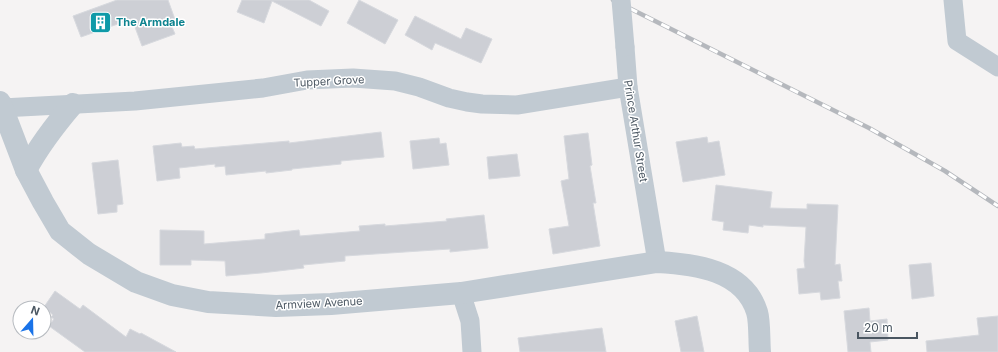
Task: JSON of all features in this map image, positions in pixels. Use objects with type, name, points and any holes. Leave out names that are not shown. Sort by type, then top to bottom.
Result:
[{"type":"street","name":"Prince Arthur Street","points":[[621,0],[628,86],[657,262]]},
{"type":"street","points":[[953,0],[957,42],[998,67]]},
{"type":"street","name":"Tupper Grove","points":[[1,105],[73,104],[142,100],[263,88],[308,80],[353,78],[395,81],[419,87],[450,98],[482,104],[501,105],[517,105],[628,86]]},
{"type":"street","points":[[26,170],[36,151],[50,131],[73,104]]},
{"type":"street","name":"Armview Avenue","points":[[1,105],[26,170],[60,231],[90,254],[136,282],[172,295],[208,302],[276,306],[331,304],[462,293],[657,262],[684,263],[708,269],[733,280],[748,293],[757,313],[760,352]]},
{"type":"street","points":[[462,293],[470,321],[472,352]]},
{"type":"building","name":"The Armdale","points":[[117,0],[168,0],[177,25],[172,27],[175,34],[142,46],[132,19],[81,37],[73,16]]},
{"type":"building","points":[[242,0],[309,0],[329,11],[321,26],[272,1],[264,23],[237,12]]},
{"type":"building","points":[[359,0],[398,20],[385,44],[347,23]]},
{"type":"building","points":[[415,16],[461,39],[466,28],[492,39],[481,63],[435,43],[432,50],[405,35]]},
{"type":"building","points":[[381,132],[384,157],[341,161],[341,164],[266,173],[266,171],[226,175],[225,166],[215,167],[215,164],[179,168],[180,178],[157,181],[153,146],[181,143],[182,147],[194,146],[195,149],[289,141],[289,143]]},
{"type":"building","points":[[588,133],[592,165],[590,166],[596,203],[593,203],[600,246],[553,254],[549,229],[569,226],[561,181],[569,179],[564,136]]},
{"type":"building","points":[[707,137],[708,143],[719,141],[725,175],[683,182],[676,142]]},
{"type":"building","points":[[439,138],[440,144],[446,143],[449,165],[413,169],[410,141]]},
{"type":"building","points":[[517,154],[520,176],[489,179],[487,157]]},
{"type":"building","points":[[118,160],[123,204],[117,205],[117,212],[98,214],[92,163]]},
{"type":"building","points":[[716,185],[772,192],[770,208],[807,209],[807,204],[838,205],[835,265],[840,264],[842,281],[838,281],[840,298],[821,300],[820,292],[799,294],[797,269],[805,268],[806,227],[763,225],[763,227],[749,225],[748,233],[723,230],[724,222],[712,220]]},
{"type":"building","points":[[484,215],[488,248],[450,252],[450,249],[345,256],[345,261],[303,265],[304,268],[226,276],[225,261],[191,260],[191,265],[160,265],[160,230],[204,231],[204,244],[265,239],[265,234],[299,230],[300,236],[360,231],[359,226],[385,224],[385,226],[447,221],[446,219]]},
{"type":"building","points":[[931,263],[934,296],[912,299],[909,265]]},
{"type":"building","points":[[55,291],[80,309],[83,305],[126,337],[130,329],[140,334],[141,333],[176,352],[85,352],[52,328],[52,322],[54,319],[52,318],[52,300],[49,300]]},
{"type":"building","points":[[869,308],[870,321],[887,319],[888,340],[870,342],[871,352],[848,352],[844,311]]},
{"type":"building","points":[[697,316],[704,352],[681,352],[675,321]]},
{"type":"building","points":[[998,316],[998,352],[927,352],[926,341],[979,335],[977,318]]},
{"type":"building","points":[[602,328],[606,352],[520,352],[518,338]]},
{"type":"railway","points":[[613,0],[869,128],[945,171],[998,206]]},
{"type":"place","name":"The Armdale","points":[[100,22]]}]
